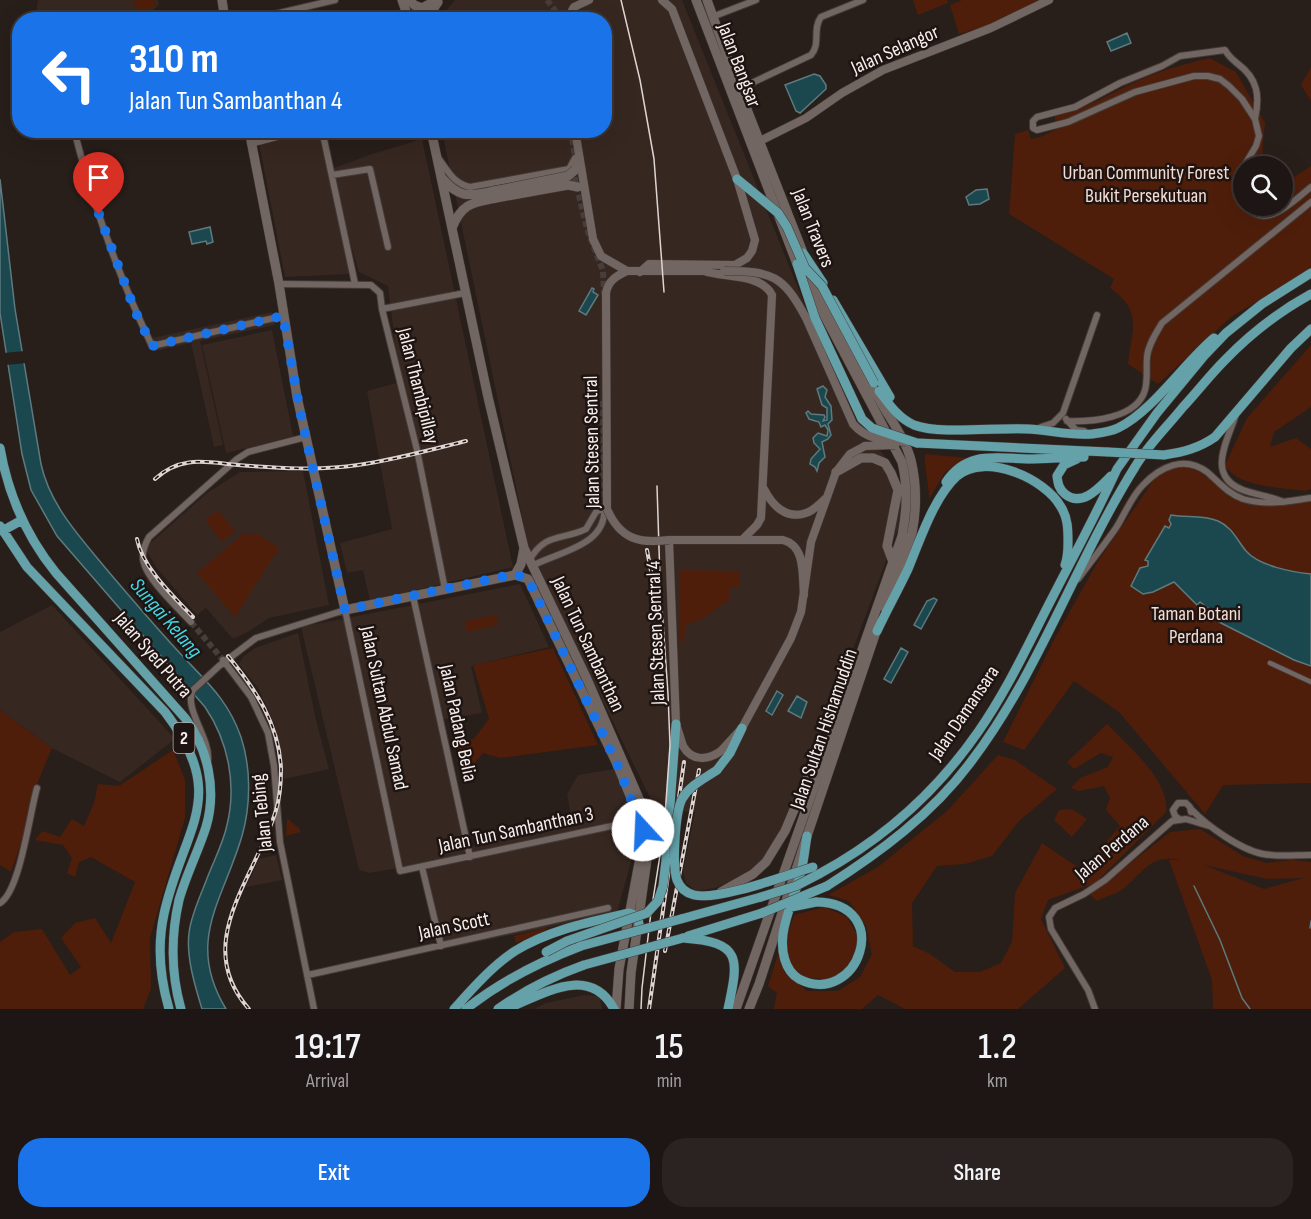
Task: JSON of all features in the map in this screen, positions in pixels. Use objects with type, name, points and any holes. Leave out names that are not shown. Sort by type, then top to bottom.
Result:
[{"type":"main road","points":[[404,0],[422,8],[438,0]]},
{"type":"main road","points":[[689,0],[732,110],[752,148]]},
{"type":"main road","name":"Jalan Bangsar","points":[[696,0],[752,148]]},
{"type":"main road","name":"Jalan Travers","points":[[707,0],[803,253],[833,318],[900,435],[906,460]]},
{"type":"main road","name":"Jalan Sultan Abdul Samad","points":[[251,138],[306,437],[345,610]]},
{"type":"main road","name":"Jalan Tun Sambanthan","points":[[433,138],[488,397],[524,548],[587,679],[650,824],[631,973],[629,1009]]},
{"type":"main road","name":"Jalan Travers","points":[[752,148],[797,264],[906,460]]},
{"type":"main road","points":[[452,228],[461,210],[467,205],[495,195],[568,176],[575,170],[577,159]]},
{"type":"main road","points":[[441,176],[452,189],[464,195],[495,195],[568,185],[581,191]]},
{"type":"main road","points":[[737,179],[778,213],[787,227],[805,268],[822,286],[876,387],[884,408]]},
{"type":"main road","points":[[803,253],[894,403],[910,418],[926,427]]},
{"type":"main road","points":[[797,264],[815,318],[862,419],[872,428],[917,443],[1164,455],[1183,452],[1200,447],[1215,437],[1291,348],[1311,329]]},
{"type":"main road","name":"Jalan Damansara","points":[[816,871],[844,861],[919,802],[950,768],[987,718],[1036,630],[1117,469],[1150,422],[1226,333],[1249,314],[1311,273]]},
{"type":"main road","name":"Jalan Damansara","points":[[498,1009],[553,976],[762,913],[826,886],[861,864],[906,828],[943,795],[969,765],[1007,710],[1118,497],[1136,465],[1157,437],[1225,359],[1260,329],[1311,294]]},
{"type":"main road","points":[[876,387],[901,417],[914,425],[1099,433],[1119,428],[1138,414],[1170,385],[1199,350],[1230,324],[1249,314]]},
{"type":"main road","name":"Jalan Syed Putra","points":[[0,448],[10,489],[22,520],[47,562],[190,724],[198,738],[208,767],[211,795],[208,818],[182,890],[174,928],[174,967],[181,1009]]},
{"type":"main road","points":[[877,631],[899,588],[942,487],[953,471],[970,461],[983,457],[1028,459],[1084,457],[1108,452]]},
{"type":"main road","points":[[1084,457],[1064,465],[1059,471],[1060,488],[1072,498],[1084,498],[1090,495],[1117,469]]},
{"type":"main road","points":[[836,472],[861,458],[873,458],[885,463],[898,490],[887,546],[893,562]]},
{"type":"main road","name":"Jalan Sultan Hishamuddin","points":[[736,1009],[902,536],[907,509],[906,460]]},
{"type":"main road","name":"Jalan Sultan Hishamuddin","points":[[749,1009],[909,543],[915,520],[916,489],[906,460]]},
{"type":"main road","points":[[937,503],[958,476],[975,467],[987,466],[997,467],[1025,477],[1050,493],[1061,506],[1067,522],[1067,559],[1047,600],[1036,630]]},
{"type":"main road","points":[[1,529],[22,520]]},
{"type":"main road","name":"Jalan Syed Putra","points":[[1,529],[27,567],[51,594],[165,712],[181,733],[193,758],[199,788],[197,812],[168,899],[162,928],[160,961],[169,1009]]},
{"type":"main road","points":[[345,610],[515,574],[521,564],[524,548]]},
{"type":"main road","name":"Jalan Tun Sambanthan","points":[[515,574],[528,579],[542,604],[617,764],[640,820],[643,838],[619,969],[615,1009]]},
{"type":"main road","points":[[466,1009],[546,952],[567,941],[647,913],[658,901],[663,886],[666,860],[676,724]]},
{"type":"main road","points":[[719,893],[753,874],[771,855],[835,727]]},
{"type":"main road","points":[[742,728],[730,753],[717,770],[692,787],[682,800],[678,810],[675,850],[676,879],[681,888],[690,894],[700,896],[816,871]]},
{"type":"main road","points":[[762,913],[816,902],[829,902],[852,914],[860,928],[862,945],[859,961],[850,974],[838,983],[825,988],[797,979],[788,969],[782,941],[784,926],[801,873],[807,836]]},
{"type":"main road","points":[[496,987],[543,960],[581,946],[796,886],[816,871]]},
{"type":"main road","points":[[454,1009],[503,960],[524,946],[570,928],[629,913],[637,916],[639,924]]},
{"type":"main road","points":[[683,938],[709,940],[722,945],[734,958],[734,980],[728,1009]]},
{"type":"main road","points":[[506,1009],[560,988],[583,984],[594,987],[603,994],[615,1009]]},
{"type":"street","points":[[283,12],[335,0]]},
{"type":"street","points":[[571,12],[574,7],[589,0]]},
{"type":"street","points":[[640,272],[650,264],[735,265],[747,258],[755,240],[737,179],[672,9],[662,0]]},
{"type":"street","points":[[712,17],[756,0]]},
{"type":"street","points":[[739,89],[811,56],[816,48],[816,28],[821,16],[862,0]]},
{"type":"street","name":"Jalan Selangor","points":[[760,141],[806,118],[842,93],[884,70],[991,28],[1049,0]]},
{"type":"street","points":[[1250,156],[1259,136],[1255,119],[1242,99],[1229,86],[1214,77],[1194,76],[1135,92],[1068,122],[1037,130],[1033,128],[1033,121],[1037,117],[1075,107],[1120,82],[1180,56],[1225,50],[1229,58],[1254,80],[1258,97],[1255,119]]},
{"type":"street","points":[[76,138],[91,196],[135,311],[152,346],[283,316]]},
{"type":"street","points":[[251,143],[271,138]]},
{"type":"street","points":[[324,138],[356,284]]},
{"type":"street","points":[[576,138],[581,191],[593,239],[599,253],[609,262],[627,271],[762,272],[777,279],[799,304],[853,424],[865,436],[879,440],[917,443]]},
{"type":"street","points":[[437,156],[454,179],[470,187],[569,169],[577,159]]},
{"type":"street","points":[[332,175],[370,169],[388,247]]},
{"type":"street","points":[[1293,200],[1311,187]]},
{"type":"street","points":[[1067,421],[1098,421],[1119,413],[1137,402],[1144,392],[1149,348],[1162,323],[1311,202]]},
{"type":"street","name":"Jalan Stesen Sentral","points":[[627,271],[613,279],[606,293],[605,507],[619,529],[638,541],[650,543],[669,540],[783,540],[796,545],[799,551],[804,596]]},
{"type":"street","points":[[704,271],[717,276],[740,277],[756,281],[766,285],[772,295],[761,518],[742,540]]},
{"type":"street","name":"Jalan Thambipillay","points":[[279,284],[356,284],[376,287],[380,293],[415,443],[445,589]]},
{"type":"street","points":[[382,309],[465,293]]},
{"type":"street","points":[[1028,429],[1047,426],[1063,413],[1097,315]]},
{"type":"street","points":[[1063,413],[1076,430],[1099,433]]},
{"type":"street","points":[[1236,414],[1223,451],[1222,472],[1228,482],[1240,489],[1283,502]]},
{"type":"street","points":[[191,622],[146,570],[142,559],[143,549],[149,537],[225,469],[248,452],[306,437]]},
{"type":"street","points":[[742,728],[791,638],[801,612],[811,542],[836,472],[850,454],[866,446],[917,443]]},
{"type":"street","points":[[1073,587],[1140,488],[1156,472],[1168,466],[1186,463],[1197,466],[1232,494],[1259,502],[1271,504],[1311,498]]},
{"type":"street","points":[[764,487],[773,503],[788,514],[807,513],[826,498]]},
{"type":"street","points":[[605,507],[602,524],[581,546],[530,563],[536,548],[546,541],[584,531],[596,512],[605,507]]},
{"type":"street","name":"Jalan Stesen Sentral 4","points":[[669,540],[676,724],[683,746],[687,753],[697,758],[711,758],[721,752],[742,728]]},
{"type":"street","name":"Jalan Padang Belia","points":[[413,596],[470,856]]},
{"type":"street","points":[[208,767],[207,746],[192,707],[190,695],[193,690],[222,663],[256,638],[345,610]]},
{"type":"street","name":"Jalan Sultan Abdul Samad","points":[[345,610],[400,869]]},
{"type":"street","name":"Jalan Tebing","points":[[222,663],[256,705],[268,733],[274,758],[280,842],[314,1009]]},
{"type":"street","points":[[1270,663],[1311,682]]},
{"type":"street","points":[[0,903],[12,886],[25,844],[37,788]]},
{"type":"street","points":[[1209,826],[1175,816],[1173,810],[1175,805],[1181,802],[1186,803],[1209,826],[1260,854],[1311,855]]},
{"type":"street","points":[[1183,819],[1190,815],[1191,809]]},
{"type":"street","name":"Jalan Perdana","points":[[1165,826],[1173,810]]},
{"type":"street","name":"Jalan Perdana","points":[[1095,1009],[1088,990],[1052,929],[1049,917],[1054,908],[1084,894],[1105,880],[1165,826],[1172,821],[1183,819]]},
{"type":"street","name":"Jalan Tun Sambanthan 3","points":[[400,869],[401,871],[422,867],[640,820]]},
{"type":"street","points":[[422,867],[441,946]]},
{"type":"street","name":"Jalan Scott","points":[[308,975],[608,908]]},
{"type":"shaded area","points":[[38,0],[158,0],[159,5],[150,12],[36,12]]},
{"type":"shaded area","points":[[455,0],[682,0],[808,313],[858,423],[896,470],[902,491],[902,518],[833,703],[774,845],[760,863],[737,879],[715,888],[696,891],[686,883],[683,871],[695,812],[656,810],[529,550],[443,138],[612,138],[612,12],[445,12]]},
{"type":"shaded area","points":[[286,138],[320,138],[343,235],[349,274],[285,277],[259,143]]},
{"type":"shaded area","points":[[422,139],[513,567],[370,601],[363,570],[347,573],[340,543],[392,529],[367,391],[400,382],[388,286],[359,272],[329,170]]},
{"type":"shaded area","points":[[272,312],[275,325],[200,341],[223,445],[214,447],[191,343],[155,351],[152,338]]},
{"type":"shaded area","points":[[272,330],[293,436],[226,453],[202,345]]},
{"type":"shaded area","points":[[303,471],[329,605],[269,618],[248,632],[232,638],[206,608],[197,615],[156,567],[145,548],[207,493],[240,472]]},
{"type":"shaded area","points":[[520,584],[549,647],[471,666],[482,713],[444,719],[472,846],[573,826],[567,794],[578,775],[614,769],[639,832],[617,913],[440,950],[422,864],[369,873],[359,870],[301,627]]},
{"type":"shaded area","points":[[52,605],[175,739],[120,782],[52,748],[0,710],[0,632]]},
{"type":"shaded area","points":[[298,633],[329,769],[284,779],[275,725],[258,688],[239,664],[243,657],[255,648]]},
{"type":"shaded area","points":[[276,855],[282,880],[246,887],[259,859]]},
{"type":"shaded area","points":[[584,995],[600,996],[602,1009],[534,1009],[546,1003]]},
{"type":"green space","points":[[154,0],[157,4],[143,12],[139,12],[133,2]]},
{"type":"green space","points":[[913,0],[947,0],[948,3],[918,15]]},
{"type":"green space","points":[[962,0],[1039,0],[989,25],[959,34],[950,5]]},
{"type":"green space","name":"Urban Community Forest Bukit Persekutuan","points":[[1210,58],[1236,72],[1265,123],[1262,156],[1233,156],[1233,216],[1293,216],[1293,178],[1311,166],[1311,269],[1231,317],[1158,384],[1128,364],[1133,322],[1127,305],[1110,288],[1114,279],[1009,214],[1015,134],[1028,130],[1031,139],[1043,136],[1055,130],[1055,116],[1085,106],[1150,76]]},
{"type":"green space","points":[[1311,67],[1311,101],[1301,85]]},
{"type":"green space","points":[[1311,345],[1311,407],[1274,432],[1270,447],[1296,438],[1311,449],[1311,489],[1305,491],[1273,487],[1239,478],[1225,465],[1247,418]]},
{"type":"green space","points":[[925,454],[968,458],[945,472],[929,499],[925,465]]},
{"type":"green space","name":"Taman Botani Perdana","points":[[1176,466],[1200,472],[1229,494],[1249,503],[1269,505],[1311,501],[1311,783],[1223,785],[1205,814],[1119,712],[1074,681],[1024,750],[1003,742],[1056,636],[1097,563],[1157,475]]},
{"type":"green space","points":[[218,510],[235,531],[222,542],[205,520]]},
{"type":"green space","points":[[244,533],[249,535],[256,533],[279,548],[235,617],[197,573]]},
{"type":"green space","points":[[680,570],[739,571],[739,587],[729,587],[729,600],[697,622],[694,621],[685,627],[684,644],[680,640]]},
{"type":"green space","points":[[496,615],[498,625],[467,632],[465,621]]},
{"type":"green space","points":[[553,648],[598,745],[500,758],[483,753],[463,777],[455,743],[474,739],[489,719],[473,665]]},
{"type":"green space","points":[[0,710],[52,748],[37,784],[11,872],[0,865]]},
{"type":"green space","points":[[1107,724],[1155,776],[1165,800],[1166,812],[1095,883],[1048,900],[1041,919],[1065,968],[1018,1009],[905,1009],[878,995],[862,1009],[774,1009],[777,993],[768,986],[778,954],[785,973],[807,991],[838,991],[860,977],[872,954],[866,926],[849,901],[828,895],[878,867],[947,811],[998,755],[1015,760],[1057,789],[1019,821],[992,856],[965,864],[937,866],[912,903],[913,946],[930,954],[955,972],[980,972],[1001,963],[1012,942],[1015,893],[1042,843],[1082,870],[1120,826],[1106,810],[1110,798],[1104,786],[1079,791],[1071,788],[1080,778],[1108,767],[1113,757],[1101,753],[1074,769],[1067,762]]},
{"type":"green space","points":[[173,750],[185,780],[185,818],[150,938],[151,989],[143,1009],[0,1009],[0,942],[14,932],[42,929],[70,975],[81,967],[61,938],[75,923],[95,918],[111,943],[135,882],[91,857],[79,862],[75,877],[67,873],[72,858],[63,845],[35,840],[42,831],[60,837],[72,819],[84,826],[94,803],[98,784],[119,786]]},
{"type":"green space","points":[[1072,809],[1087,819],[1072,837],[1054,820],[1059,810]]},
{"type":"green space","points":[[287,818],[300,829],[300,832],[286,836]]},
{"type":"green space","points":[[1200,829],[1243,856],[1266,863],[1292,860],[1311,862],[1311,1009],[1213,1009],[1212,980],[1169,860],[1180,860],[1169,859],[1160,860],[1153,863],[1120,891],[1097,901],[1090,895],[1170,832]],"holes":[[[1204,865],[1267,879],[1304,878],[1264,889]]]},
{"type":"green space","points":[[825,907],[847,917],[859,938],[858,954],[849,971],[831,980],[804,977],[790,966],[785,943],[794,915]]},
{"type":"green space","points":[[549,927],[539,934],[516,943],[514,936]]},
{"type":"water","points":[[1127,33],[1131,43],[1111,51],[1107,42]]},
{"type":"water","points":[[814,74],[820,76],[826,89],[800,113],[796,111],[785,85]]},
{"type":"water","points":[[0,179],[15,309],[41,464],[51,494],[87,546],[222,700],[241,737],[248,773],[247,812],[242,836],[212,921],[208,942],[214,985],[226,1009],[202,1009],[192,971],[188,942],[194,913],[220,846],[230,810],[230,779],[225,748],[205,707],[57,536],[31,490],[22,454],[0,313]]},
{"type":"water","points":[[987,189],[989,199],[980,204],[969,205],[966,197],[976,190]]},
{"type":"water","points":[[210,227],[213,242],[192,244],[189,232]]},
{"type":"water","points":[[592,288],[593,292],[598,295],[586,315],[579,311]]},
{"type":"water","points":[[823,386],[827,390],[825,397],[831,406],[832,420],[828,424],[831,435],[822,442],[825,457],[819,463],[817,471],[810,464],[811,459],[820,449],[814,443],[813,438],[818,433],[827,436],[828,430],[825,425],[821,427],[819,422],[809,419],[806,413],[808,411],[811,414],[824,415],[823,421],[827,420],[827,408],[822,405],[817,389]]},
{"type":"water","points":[[1171,515],[1218,521],[1227,527],[1246,551],[1259,561],[1286,570],[1311,574],[1311,666],[1294,660],[1219,622],[1211,616],[1213,612],[1200,602],[1197,605],[1174,582],[1143,594],[1131,586],[1140,568],[1148,566],[1148,561],[1145,560],[1165,526],[1169,528]]},
{"type":"water","points":[[934,598],[937,600],[921,629],[914,625],[927,601]]},
{"type":"water","points":[[901,648],[908,652],[891,683],[884,679]]},
{"type":"water","points":[[777,691],[783,695],[772,715],[766,711]]},
{"type":"water","points":[[797,696],[807,702],[801,718],[788,711]]},
{"type":"pier","points":[[25,351],[27,363],[6,365],[4,353]]},
{"type":"waterway","points":[[1194,886],[1220,940],[1242,998],[1250,1009]]},
{"type":"waterway","points":[[1310,928],[1311,921]]},
{"type":"tunnel","points":[[547,0],[555,12]]},
{"type":"tunnel","points":[[572,138],[575,158]]},
{"type":"tunnel","points":[[568,172],[574,175],[587,229],[603,271],[604,295]]},
{"type":"tunnel","points":[[603,401],[604,499]]},
{"type":"tunnel","points":[[191,622],[223,660]]},
{"type":"tram line","points":[[621,0],[640,80],[654,159],[664,292]]},
{"type":"tram line","points":[[641,1009],[651,912],[664,830],[670,745],[657,486]]},
{"type":"railway","points":[[155,479],[174,466],[184,463],[205,462],[283,468],[343,467],[398,458],[466,441]]},
{"type":"railway","points":[[137,539],[140,550],[152,571],[193,617]]},
{"type":"railway","points":[[647,550],[660,619]]},
{"type":"railway","points":[[228,656],[257,695],[271,722],[281,769],[276,810],[233,910],[227,934],[226,959],[232,984],[249,1009]]},
{"type":"railway","points":[[649,1009],[684,762]]},
{"type":"railway","points":[[665,951],[699,770]]},
{"type":"route","points":[[99,214],[135,311],[152,346],[283,316],[300,411],[345,610],[515,574],[528,579],[617,764],[643,830]]},
{"type":"water label","name":"Sungai Kelang","points":[[166,618]]}]
